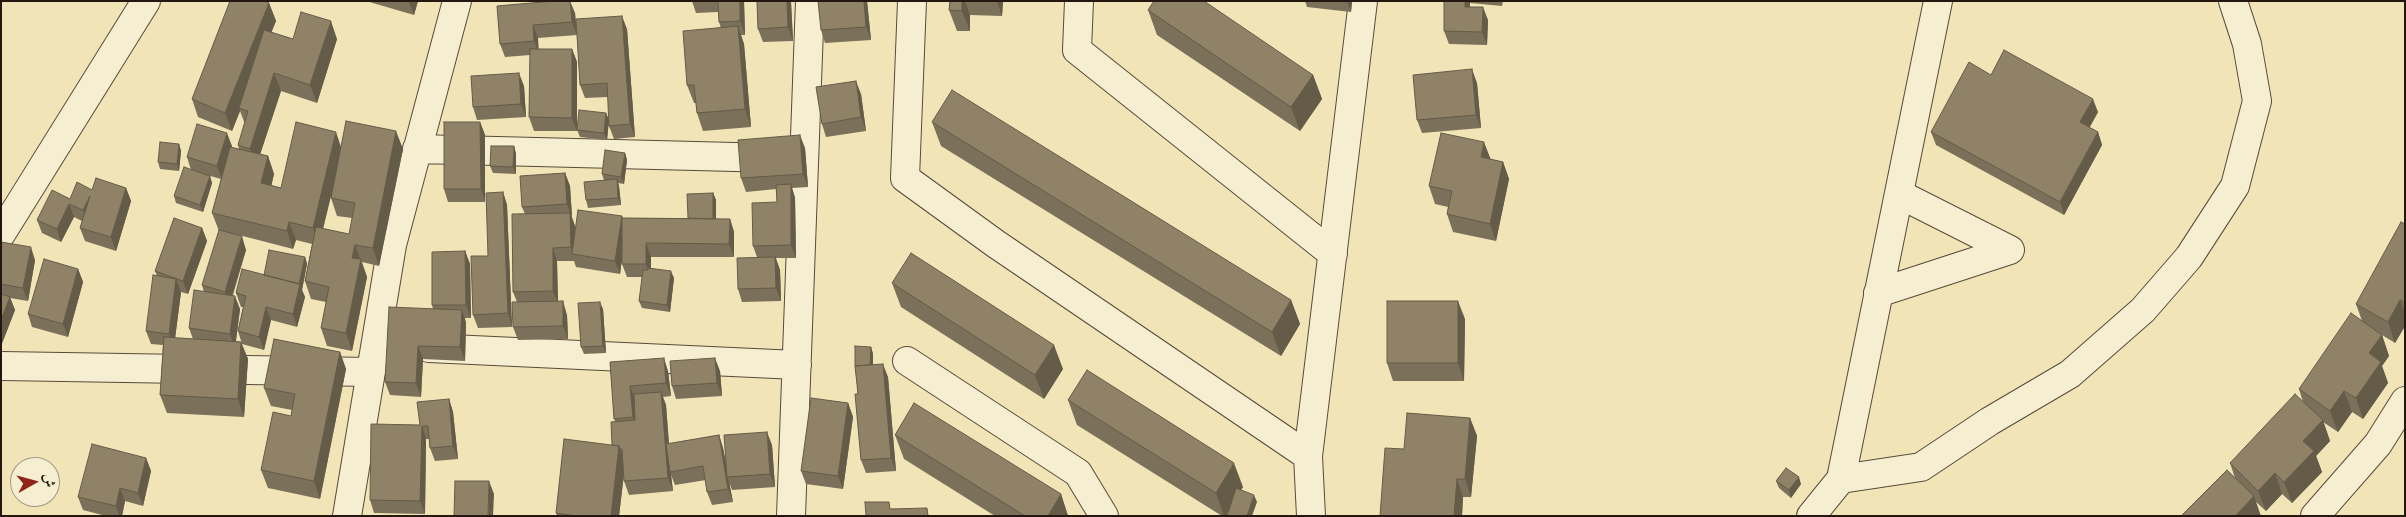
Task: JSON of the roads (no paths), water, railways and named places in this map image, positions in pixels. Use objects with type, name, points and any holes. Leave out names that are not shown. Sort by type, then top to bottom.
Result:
[{"type":"street","points":[[1,234],[146,1]]},
{"type":"street","points":[[347,516],[392,245],[457,1]]},
{"type":"street","points":[[791,516],[810,1]]},
{"type":"street","points":[[912,1],[905,178],[996,244],[1308,456]]},
{"type":"street","points":[[1079,1],[1077,50],[1333,254]]},
{"type":"street","points":[[1311,516],[1308,456],[1362,1]]},
{"type":"street","points":[[1810,516],[1841,479],[1938,1]]},
{"type":"street","points":[[1841,479],[1921,467],[1990,420],[2070,374],[2143,310],[2189,257],[2235,186],[2257,101],[2247,44],[2232,1]]},
{"type":"street","points":[[417,149],[804,159]]},
{"type":"street","points":[[1878,294],[2010,250],[1898,194]]},
{"type":"street","points":[[1,366],[373,359],[797,365]]},
{"type":"street","points":[[907,361],[1078,473],[1104,516]]},
{"type":"street","points":[[2315,516],[2378,444],[2405,400]]}]
